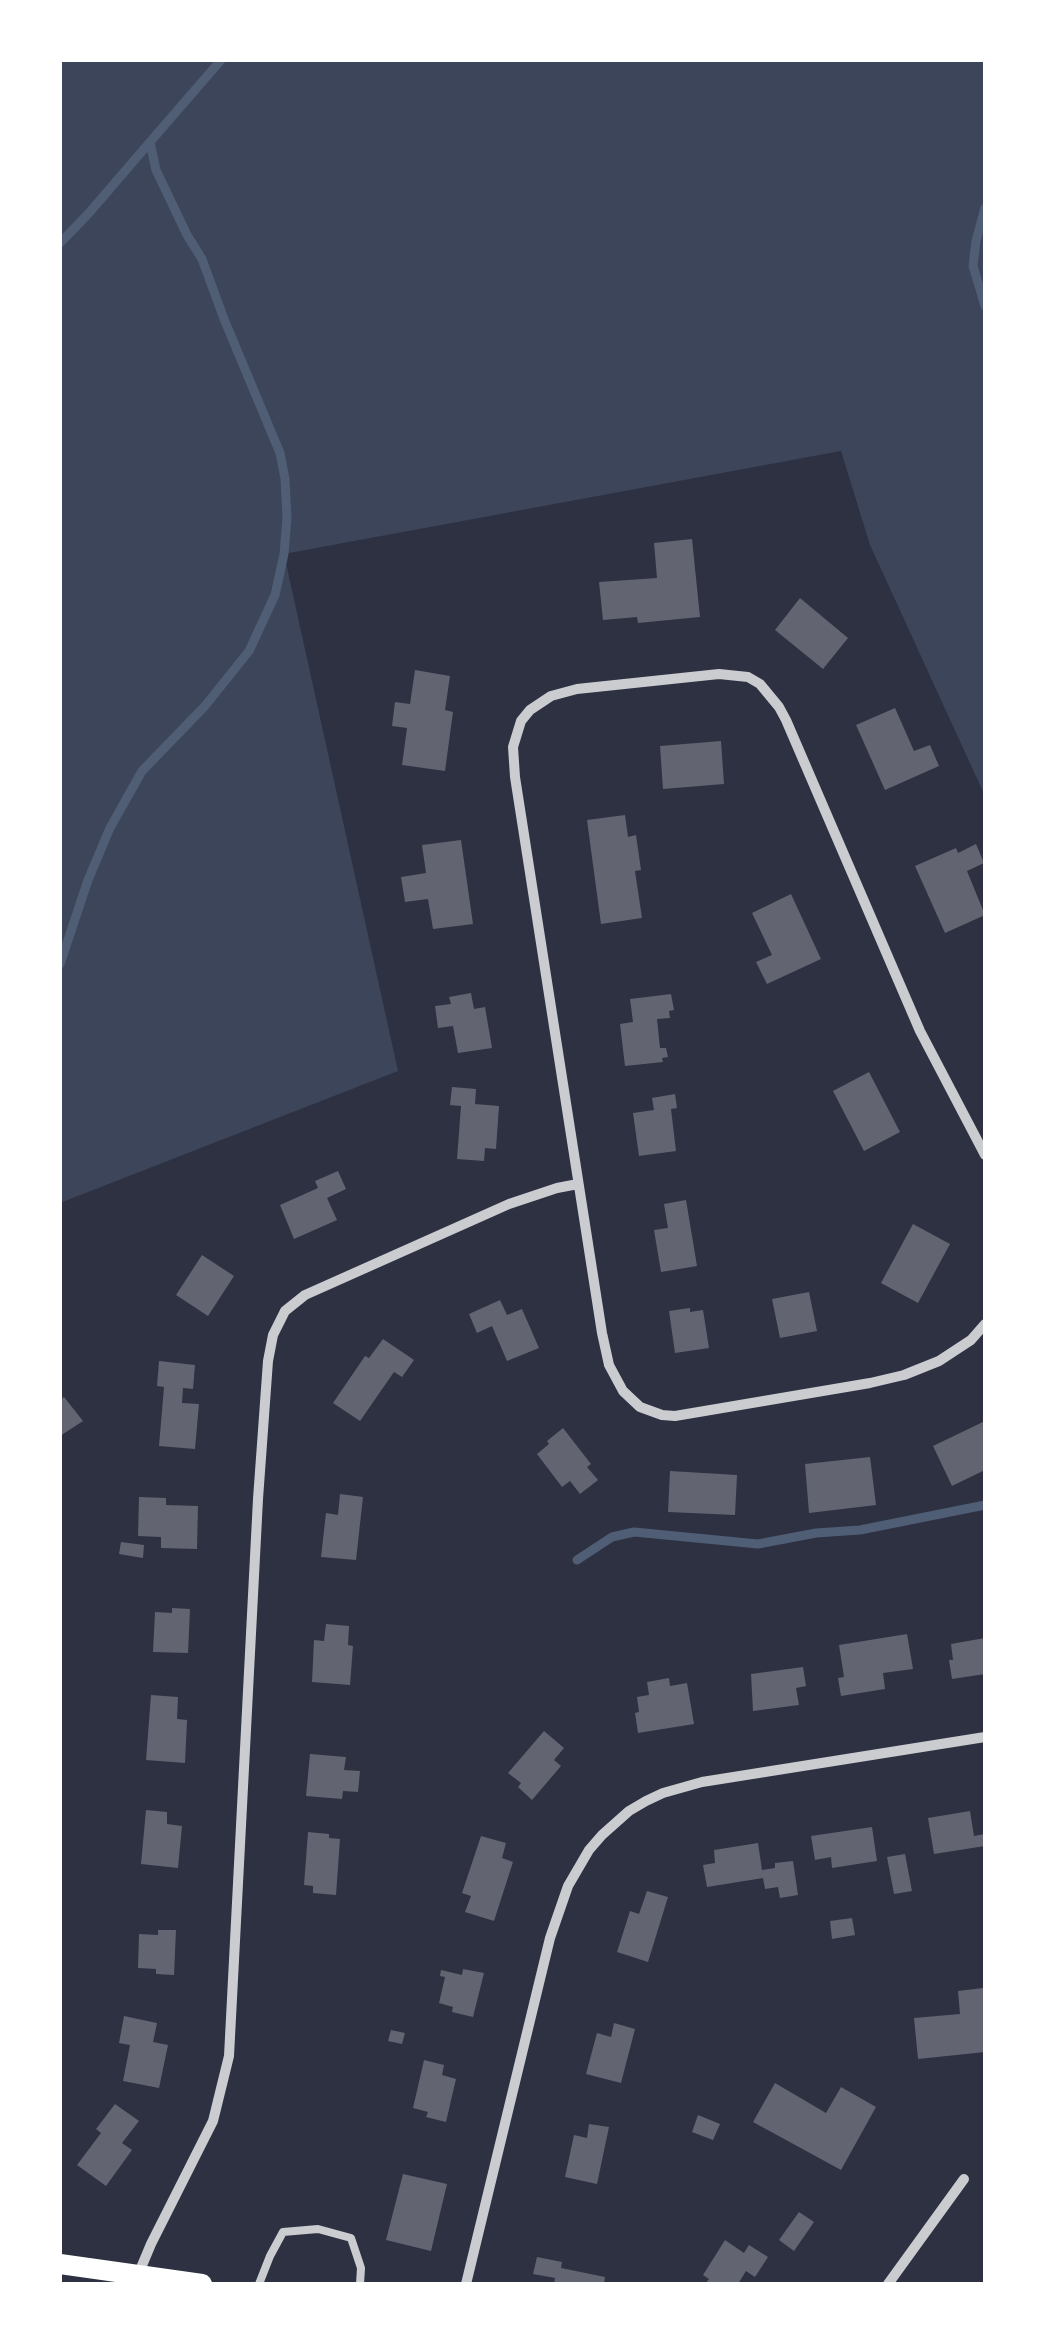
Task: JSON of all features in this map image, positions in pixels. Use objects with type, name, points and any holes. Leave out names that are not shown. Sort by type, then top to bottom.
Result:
[{"type":"main road","points":[[60,2264],[136,2280],[202,2284]]},
{"type":"street","points":[[985,1156],[920,1031],[779,707],[760,684],[748,677],[718,674],[564,692],[540,701],[530,710],[516,733],[515,777],[602,1333],[614,1379],[631,1400],[650,1411],[688,1414],[904,1375],[955,1352],[985,1324]]},
{"type":"street","points":[[136,2280],[150,2244],[213,2121],[228,2056],[258,1499],[272,1334],[285,1311],[306,1295],[509,1204],[578,1184]]},
{"type":"street","points":[[466,2284],[550,1938],[568,1886],[602,1835],[628,1811],[646,1801],[702,1782],[985,1737]]},
{"type":"street","points":[[888,2284],[964,2178]]},
{"type":"lane","points":[[259,2284],[284,2232],[318,2229],[351,2238],[361,2268],[360,2284]]},
{"type":"shaded area","points":[[60,60],[985,60],[985,796],[870,545],[841,451],[284,554],[398,1071],[60,1203]]},
{"type":"building","points":[[692,539],[700,617],[638,623],[637,617],[603,620],[599,582],[657,578],[654,543]]},
{"type":"building","points":[[800,598],[848,638],[823,669],[775,630]]},
{"type":"building","points":[[415,670],[450,676],[445,710],[453,712],[445,771],[402,765],[407,728],[392,726],[395,702],[410,704]]},
{"type":"building","points":[[895,708],[914,751],[930,745],[939,766],[885,790],[856,725]]},
{"type":"building","points":[[721,741],[724,784],[663,789],[660,746]]},
{"type":"building","points":[[625,815],[628,837],[636,835],[641,870],[635,871],[642,918],[601,924],[587,820]]},
{"type":"building","points":[[461,840],[473,924],[433,929],[428,899],[405,902],[401,877],[426,873],[422,845]]},
{"type":"building","points":[[976,844],[984,863],[967,871],[985,915],[945,933],[915,866],[956,848],[958,853]]},
{"type":"building","points":[[791,894],[821,959],[767,984],[756,962],[772,955],[752,913]]},
{"type":"building","points":[[471,993],[474,1009],[485,1007],[492,1048],[458,1053],[453,1026],[438,1028],[435,1006],[451,1004],[449,997]]},
{"type":"building","points":[[671,994],[674,1010],[669,1011],[670,1018],[657,1019],[660,1048],[666,1048],[668,1057],[662,1058],[663,1062],[625,1066],[620,1024],[633,1022],[630,999]]},
{"type":"building","points":[[869,1072],[900,1132],[864,1151],[833,1091]]},
{"type":"building","points":[[452,1087],[476,1089],[475,1104],[499,1106],[496,1149],[485,1148],[484,1161],[457,1159],[461,1106],[450,1105]]},
{"type":"building","points":[[675,1094],[677,1108],[671,1109],[676,1151],[639,1156],[633,1113],[654,1110],[652,1098]]},
{"type":"building","points":[[338,1171],[346,1189],[327,1198],[337,1220],[294,1239],[280,1205],[318,1188],[315,1181]]},
{"type":"building","points":[[686,1200],[697,1266],[661,1272],[654,1230],[668,1228],[664,1204]]},
{"type":"building","points":[[913,1224],[950,1244],[918,1303],[881,1283]]},
{"type":"building","points":[[202,1255],[234,1276],[208,1316],[176,1295]]},
{"type":"building","points":[[809,1292],[817,1331],[780,1338],[772,1299]]},
{"type":"building","points":[[500,1300],[507,1315],[522,1309],[539,1348],[507,1361],[492,1326],[477,1333],[469,1314]]},
{"type":"building","points":[[690,1308],[690,1312],[703,1310],[709,1348],[675,1353],[669,1311]]},
{"type":"building","points":[[383,1339],[414,1360],[402,1377],[394,1372],[360,1421],[333,1403],[365,1356],[369,1358]]},
{"type":"building","points":[[159,1361],[195,1365],[193,1389],[183,1388],[182,1403],[199,1404],[195,1449],[159,1446],[164,1387],[157,1386]]},
{"type":"building","points":[[64,1397],[83,1421],[60,1436],[60,1400]]},
{"type":"building","points":[[985,1421],[985,1470],[952,1486],[933,1446]]},
{"type":"building","points":[[563,1428],[591,1464],[587,1467],[598,1480],[580,1494],[570,1481],[562,1487],[537,1454]]},
{"type":"building","points":[[870,1457],[876,1505],[809,1513],[805,1464]]},
{"type":"building","points":[[670,1471],[737,1475],[735,1515],[668,1512]]},
{"type":"building","points":[[340,1494],[363,1497],[356,1560],[321,1557],[326,1513],[338,1515]]},
{"type":"building","points":[[139,1497],[166,1498],[166,1505],[198,1506],[197,1549],[161,1548],[161,1537],[138,1536]]},
{"type":"building","points":[[121,1542],[144,1545],[143,1558],[119,1554]]},
{"type":"building","points":[[172,1608],[190,1609],[188,1653],[153,1652],[155,1612],[172,1613]]},
{"type":"building","points":[[326,1624],[349,1626],[348,1645],[353,1646],[350,1685],[312,1682],[314,1640],[324,1641]]},
{"type":"building","points":[[907,1634],[913,1669],[883,1673],[885,1689],[841,1696],[838,1678],[844,1677],[839,1645]]},
{"type":"building","points":[[985,1638],[985,1674],[952,1679],[951,1644]]},
{"type":"building","points":[[803,1667],[806,1686],[796,1688],[799,1705],[753,1711],[751,1674]]},
{"type":"building","points":[[669,1678],[670,1686],[687,1683],[694,1724],[638,1733],[637,1697],[649,1695],[647,1682]]},
{"type":"building","points":[[151,1695],[178,1697],[177,1719],[187,1720],[185,1763],[146,1760]]},
{"type":"building","points":[[544,1731],[564,1748],[554,1760],[561,1766],[532,1800],[518,1787],[521,1783],[508,1773]]},
{"type":"building","points":[[310,1754],[346,1757],[344,1770],[360,1771],[358,1792],[343,1791],[342,1799],[306,1796]]},
{"type":"building","points":[[146,1810],[167,1812],[167,1824],[182,1826],[178,1868],[141,1864]]},
{"type":"building","points":[[970,1811],[974,1836],[985,1834],[985,1846],[934,1854],[928,1818]]},
{"type":"building","points":[[872,1827],[877,1861],[832,1868],[831,1857],[815,1860],[811,1836]]},
{"type":"building","points":[[308,1832],[340,1839],[336,1895],[313,1893],[313,1886],[304,1885]]},
{"type":"building","points":[[481,1836],[506,1843],[502,1858],[513,1862],[494,1921],[465,1912],[471,1896],[462,1893]]},
{"type":"building","points":[[758,1843],[762,1870],[775,1868],[775,1863],[793,1861],[798,1895],[780,1898],[778,1887],[765,1889],[763,1878],[707,1887],[703,1865],[715,1863],[714,1850]]},
{"type":"building","points":[[905,1854],[912,1891],[894,1894],[887,1857]]},
{"type":"building","points":[[647,1891],[668,1897],[648,1962],[617,1952],[630,1911],[639,1914]]},
{"type":"building","points":[[852,1918],[855,1935],[832,1939],[830,1921]]},
{"type":"building","points":[[158,1930],[176,1930],[174,1975],[138,1968],[139,1934],[158,1935]]},
{"type":"building","points":[[463,1969],[484,1973],[473,2017],[452,2012],[453,2007],[439,2003],[445,1977],[440,1976],[441,1970],[462,1975]]},
{"type":"building","points":[[983,1988],[985,2052],[918,2059],[914,2018],[960,2014],[958,1991]]},
{"type":"building","points":[[124,2016],[157,2023],[153,2042],[168,2045],[159,2088],[123,2081],[130,2045],[119,2043]]},
{"type":"building","points":[[614,2023],[635,2029],[621,2083],[586,2074],[597,2033],[611,2037]]},
{"type":"building","points":[[391,2030],[405,2033],[402,2044],[388,2041]]},
{"type":"building","points":[[424,2060],[444,2065],[442,2075],[456,2079],[446,2122],[426,2117],[428,2112],[413,2108]]},
{"type":"building","points":[[775,2083],[826,2113],[841,2087],[876,2107],[841,2170],[753,2122]]},
{"type":"building","points":[[115,2104],[139,2121],[122,2143],[132,2150],[106,2186],[77,2165],[101,2133],[96,2129]]},
{"type":"building","points":[[698,2115],[720,2124],[713,2140],[692,2132]]},
{"type":"building","points":[[589,2124],[609,2127],[597,2184],[565,2177],[574,2135],[587,2138]]},
{"type":"building","points":[[403,2174],[447,2184],[431,2251],[386,2240]]},
{"type":"building","points":[[799,2212],[814,2222],[794,2251],[779,2240]]},
{"type":"building","points":[[725,2240],[744,2253],[749,2245],[768,2257],[755,2277],[746,2271],[738,2284],[705,2284],[709,2279],[703,2275]]},
{"type":"building","points":[[537,2257],[562,2262],[561,2268],[605,2277],[604,2284],[554,2284],[555,2278],[533,2274]]},
{"type":"waterway","points":[[60,964],[110,828],[142,771],[205,706],[249,651],[275,595],[284,554],[287,518],[280,453],[202,259],[156,170],[150,142],[221,60]]},
{"type":"waterway","points":[[60,243],[150,142]]},
{"type":"waterway","points":[[985,208],[973,266],[985,306]]},
{"type":"waterway","points":[[577,1560],[612,1537],[634,1532],[758,1544],[816,1533],[860,1530],[985,1505]]}]
